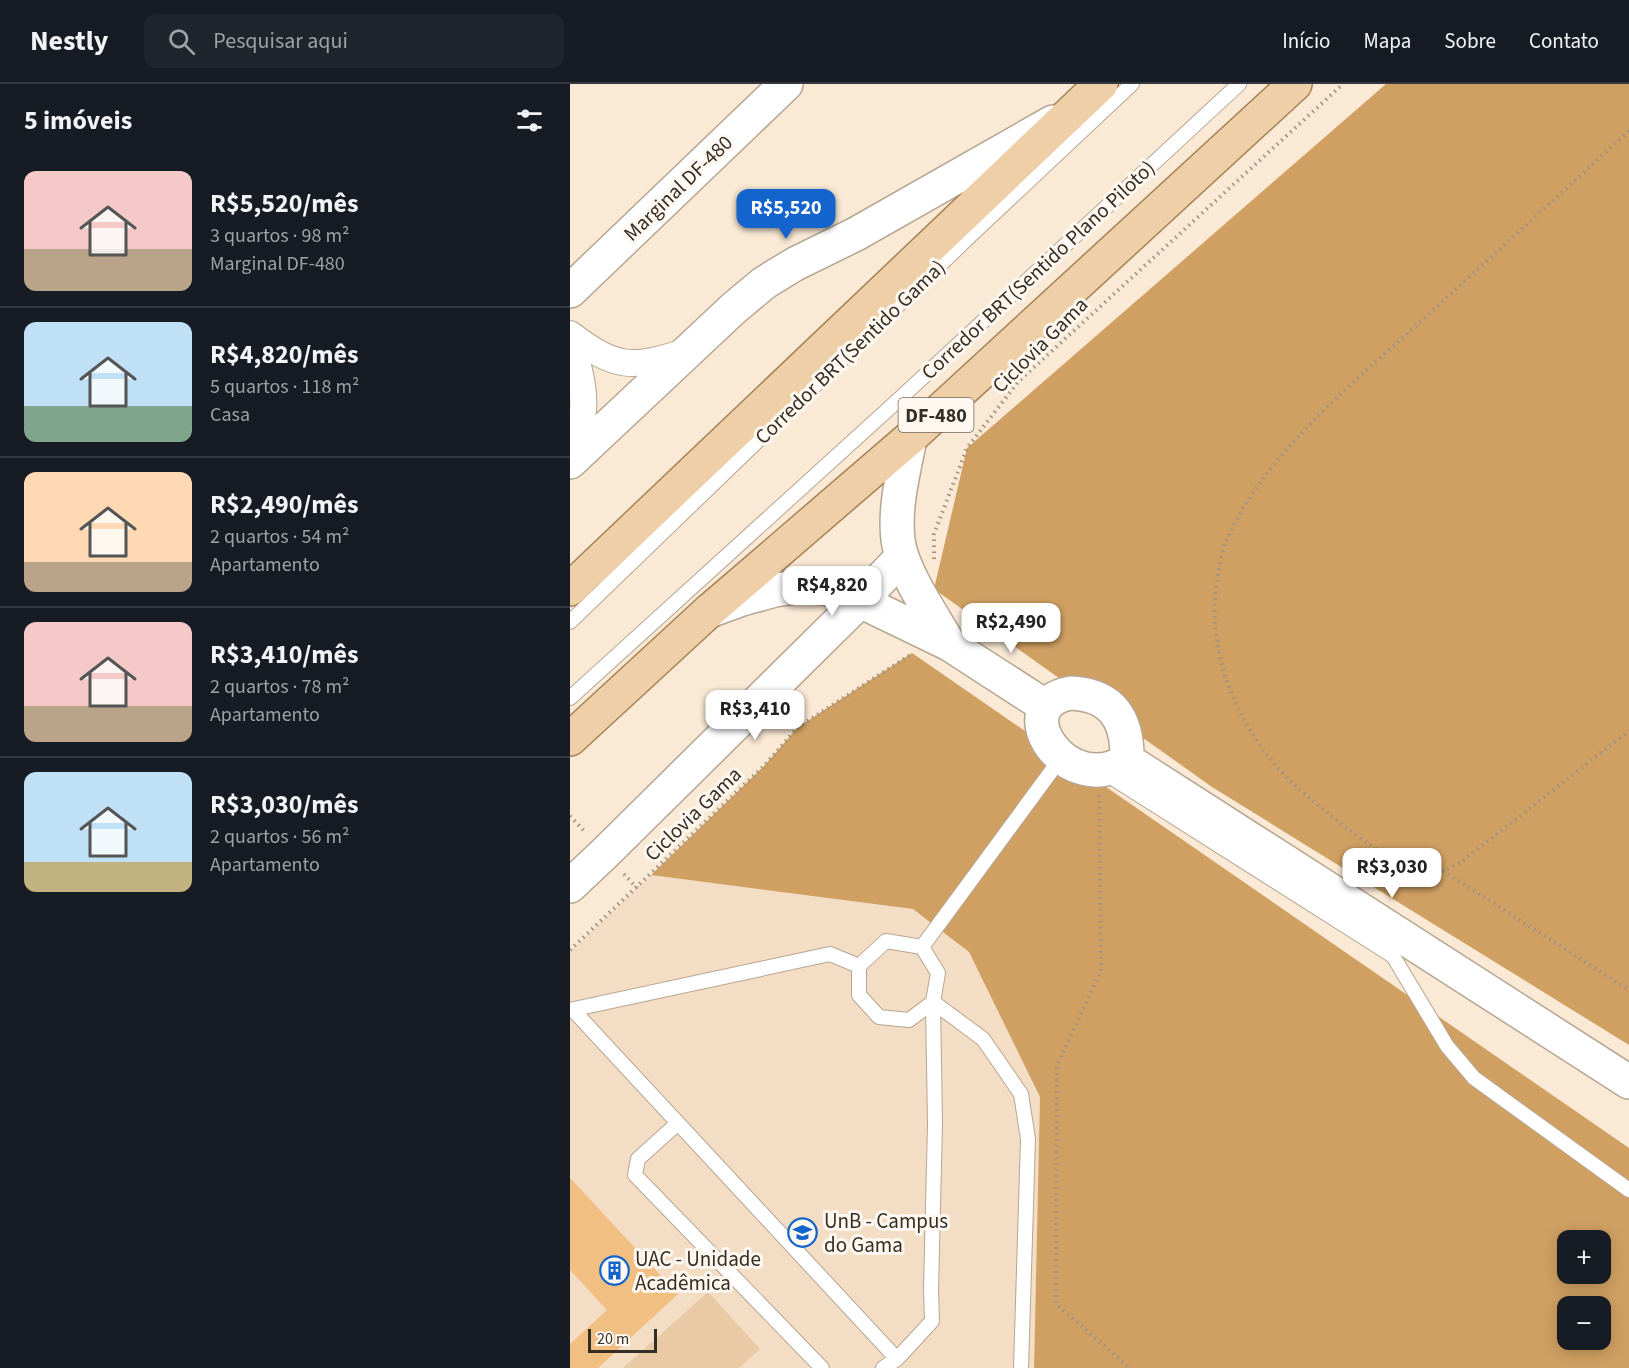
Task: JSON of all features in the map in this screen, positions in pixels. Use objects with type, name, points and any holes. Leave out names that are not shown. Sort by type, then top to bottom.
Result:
[{"type":"main road","points":[[570,589],[1101,84]]},
{"type":"main road","name":"DF-480","points":[[570,739],[709,611],[910,438],[1295,84]]},
{"type":"street","name":"Marginal DF-480","points":[[570,291],[786,84]]},
{"type":"street","points":[[570,462],[734,308],[772,278],[856,234],[1070,112]]},
{"type":"street","points":[[570,334],[608,359],[623,363],[642,364],[688,351]]},
{"type":"street","points":[[570,341],[582,382],[584,410],[579,441],[570,462]]},
{"type":"street","points":[[910,438],[898,499],[897,534],[902,556],[920,594],[935,637]]},
{"type":"street","points":[[570,886],[860,601],[902,556]]},
{"type":"street","points":[[709,611],[775,590],[802,586],[827,588],[935,637],[1045,706]]},
{"type":"street","points":[[1113,765],[1128,740],[1123,722],[1110,707],[1085,694],[1059,695],[1045,706],[1042,719],[1044,734],[1050,746],[1061,758],[1078,768],[1113,765],[1629,1082]]},
{"type":"lane","name":"Corredor BRT(Sentido Gama)","points":[[570,622],[1132,84]]},
{"type":"lane","name":"Corredor BRT(Sentido Plano Piloto)","points":[[570,698],[904,395],[1239,84]]},
{"type":"lane","points":[[922,947],[1061,758]]},
{"type":"lane","points":[[1113,765],[1393,956],[1447,1046],[1474,1078],[1629,1190]]},
{"type":"lane","points":[[883,1368],[897,1359],[932,1321],[933,1002],[938,973],[922,947],[886,941],[859,966],[859,995],[879,1017],[909,1020],[933,1002]]},
{"type":"lane","points":[[571,1010],[830,954],[859,966]]},
{"type":"lane","points":[[933,1002],[983,1039],[1021,1094],[1028,1139],[1021,1368]]},
{"type":"lane","points":[[571,1010],[897,1359]]},
{"type":"lane","points":[[678,1123],[638,1159],[635,1175],[822,1368]]},
{"type":"path","name":"Ciclovia Gama","points":[[934,567],[934,534],[967,448],[1018,382],[1343,84]]},
{"type":"path","points":[[1629,131],[1318,416],[1271,470],[1246,504],[1223,547],[1215,589],[1218,649],[1229,687],[1242,719],[1262,751],[1289,783],[1349,830],[1402,864],[1422,871],[1442,871],[1461,862],[1629,731]]},
{"type":"path","name":"Ciclovia Gama","points":[[570,950],[764,766],[798,728],[935,637]]},
{"type":"path","points":[[1113,765],[1101,971],[1057,1065],[1056,1304],[1130,1368]]},
{"type":"path","points":[[1442,871],[1629,990]]},
{"type":"shaded area","points":[[1386,84],[1629,84],[1629,1045],[1212,787],[934,589],[967,448]]},
{"type":"shaded area","points":[[912,653],[1629,1148],[1629,1368],[1034,1368],[1040,1097],[969,952],[913,909],[651,875],[764,766],[798,727]]},
{"type":"shaded area","name":"UnB - Campus do Gama","points":[[651,875],[913,909],[969,952],[1040,1097],[1034,1368],[570,1368],[570,951]]},
{"type":"shaded area","points":[[708,1292],[760,1349],[739,1368],[623,1368]]},
{"type":"building","name":"UAC - Unidade Acadêmica","points":[[570,1178],[678,1294],[598,1368],[570,1368],[570,1344],[607,1310],[570,1270]]},
{"type":"place","name":"UnB - Campus do Gama","points":[[803,1233]]},
{"type":"place","name":"UAC - Unidade Acadêmica","points":[[614,1271]]}]
